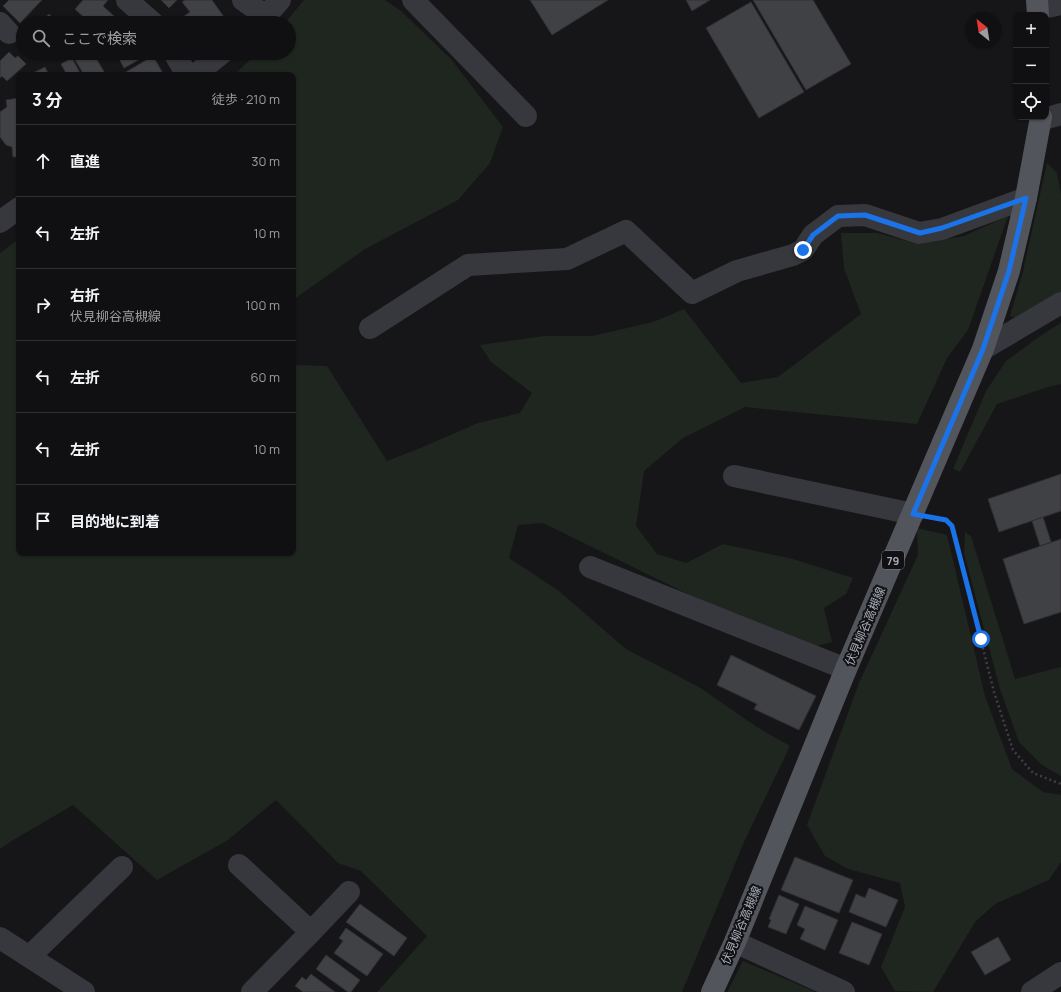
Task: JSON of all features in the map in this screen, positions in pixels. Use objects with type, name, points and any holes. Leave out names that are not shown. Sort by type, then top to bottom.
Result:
[{"type":"main road","name":"伏見柳谷高槻線","points":[[712,992],[735,942],[846,669],[983,349],[1009,271],[1026,198],[1047,120]]},
{"type":"street","points":[[127,0],[145,16]]},
{"type":"street","points":[[243,0],[268,13]]},
{"type":"street","points":[[413,0],[526,116]]},
{"type":"street","points":[[1038,8],[1061,4]]},
{"type":"street","points":[[178,60],[184,72]]},
{"type":"street","points":[[199,72],[213,60]]},
{"type":"street","points":[[370,328],[468,265],[567,259],[626,231],[692,293],[737,270],[793,255],[803,250],[813,235],[838,216],[865,215],[920,233],[942,228],[1026,198]]},
{"type":"street","points":[[0,222],[16,210]]},
{"type":"street","points":[[983,349],[1061,303]]},
{"type":"street","points":[[734,476],[913,514]]},
{"type":"street","points":[[590,567],[846,669]]},
{"type":"street","points":[[239,865],[311,932]]},
{"type":"street","points":[[30,956],[122,867]]},
{"type":"street","points":[[252,992],[349,892]]},
{"type":"street","points":[[0,938],[84,992]]},
{"type":"street","points":[[735,942],[844,992]]},
{"type":"street","points":[[1032,992],[1061,972]]},
{"type":"path","points":[[913,514],[946,520],[952,526],[994,692],[1013,750],[1033,772],[1061,784]]},
{"type":"shaded area","points":[[304,0],[385,0],[401,11],[451,59],[503,127],[490,163],[458,200],[365,249],[296,298],[296,72],[237,72],[250,60],[296,60],[296,16],[291,16]]},
{"type":"shaded area","points":[[1047,163],[1057,173],[1061,194],[1061,293],[1019,319],[1010,316],[1023,271]]},
{"type":"shaded area","points":[[1008,216],[968,330],[947,358],[917,424],[745,407],[683,438],[644,471],[636,526],[657,554],[686,563],[723,544],[793,559],[853,578],[846,594],[824,608],[832,642],[817,646],[692,596],[543,523],[518,525],[509,558],[559,591],[626,649],[699,687],[757,727],[790,746],[744,842],[682,992],[377,992],[427,936],[361,871],[338,863],[276,800],[228,840],[157,880],[73,805],[0,849],[0,253],[16,241],[16,556],[296,556],[296,365],[327,366],[387,461],[478,423],[520,413],[532,393],[491,362],[480,345],[544,336],[592,336],[653,322],[684,309],[741,383],[778,377],[861,314],[844,268],[841,233],[877,233],[918,244],[964,236]]},
{"type":"shaded area","points":[[1061,323],[1061,384],[997,404],[960,472],[953,469],[986,391],[1006,361]]},
{"type":"shaded area","points":[[917,528],[947,535],[985,696],[1012,769],[1043,792],[1061,795],[1061,862],[1049,880],[995,904],[975,922],[933,992],[895,991],[881,967],[905,907],[900,883],[848,869],[825,856],[807,825],[859,683],[918,555]]},
{"type":"shaded area","points":[[965,532],[971,536],[1015,679],[1061,667],[1061,776],[1042,765],[1019,742],[1000,689],[964,553]]},
{"type":"shaded area","points":[[743,961],[816,992],[727,992]]},
{"type":"building","points":[[9,0],[42,0],[27,16],[16,16],[16,19],[3,6]]},
{"type":"building","points":[[83,0],[108,0],[103,6],[114,16],[82,16],[75,9]]},
{"type":"building","points":[[161,0],[177,0],[169,8]]},
{"type":"building","points":[[185,0],[212,0],[223,16],[184,16],[190,12],[182,2]]},
{"type":"building","points":[[530,0],[608,0],[552,35]]},
{"type":"building","points":[[686,0],[710,0],[692,11]]},
{"type":"building","points":[[753,0],[813,0],[851,64],[806,90]]},
{"type":"building","points":[[751,2],[804,92],[759,118],[706,28]]},
{"type":"building","points":[[9,52],[16,57],[16,60],[22,60],[26,64],[7,81],[2,76],[0,78],[0,61]]},
{"type":"building","points":[[68,60],[73,60],[79,72],[65,72],[61,64]]},
{"type":"building","points":[[75,60],[97,60],[104,72],[82,72]]},
{"type":"building","points":[[120,60],[138,60],[124,68]]},
{"type":"building","points":[[146,60],[155,60],[162,72],[126,72]]},
{"type":"building","points":[[45,67],[48,72],[35,72]]},
{"type":"building","points":[[16,98],[16,157],[13,157],[12,147],[6,145],[0,137],[0,112],[7,107],[6,100]]},
{"type":"building","points":[[1061,474],[1061,511],[999,532],[988,499]]},
{"type":"building","points":[[1043,517],[1051,542],[1040,546],[1032,521]]},
{"type":"building","points":[[1061,539],[1061,612],[1024,624],[1003,559]]},
{"type":"building","points":[[731,655],[816,696],[799,730],[754,709],[757,704],[717,685]]},
{"type":"building","points":[[795,857],[853,880],[839,913],[781,890]]},
{"type":"building","points":[[869,888],[898,900],[886,927],[849,912],[856,894],[865,898]]},
{"type":"building","points":[[779,895],[799,904],[786,934],[768,927],[771,920],[769,919]]},
{"type":"building","points":[[360,904],[407,938],[394,956],[346,922]]},
{"type":"building","points":[[805,906],[838,920],[825,950],[800,939],[805,929],[797,925]]},
{"type":"building","points":[[852,922],[882,934],[869,965],[839,953]]},
{"type":"building","points":[[346,928],[383,954],[367,976],[334,953],[343,941],[339,938]]},
{"type":"building","points":[[998,937],[1011,960],[985,975],[971,952]]},
{"type":"building","points":[[326,955],[360,980],[351,992],[348,992],[316,969]]},
{"type":"building","points":[[311,974],[335,992],[303,992],[295,986],[302,977],[306,980]]},
{"type":"route","points":[[803,250],[813,235],[838,216],[865,215],[920,233],[942,228],[1026,198],[1009,271],[983,349],[913,514],[946,520],[952,526],[981,639]]}]
